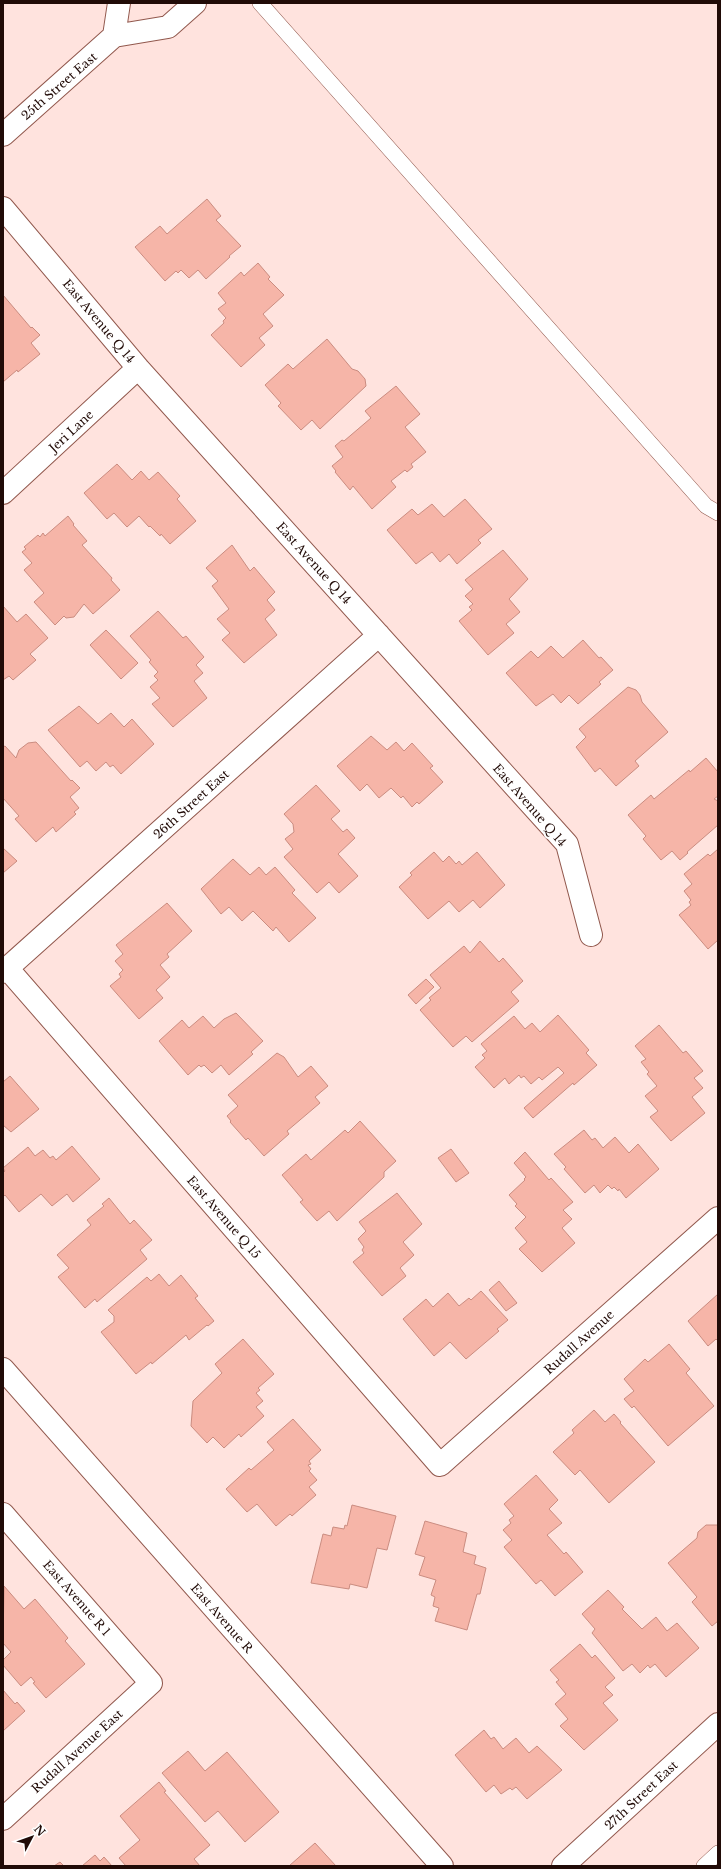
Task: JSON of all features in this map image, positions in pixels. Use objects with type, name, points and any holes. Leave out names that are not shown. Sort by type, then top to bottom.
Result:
[{"type":"street","points":[[119,3],[114,36],[168,27],[196,3]]},
{"type":"street","name":"25th Street East","points":[[3,135],[114,36]]},
{"type":"street","name":"East Avenue Q 14","points":[[3,208],[138,368],[567,844],[591,935]]},
{"type":"street","name":"Jeri Lane","points":[[3,493],[138,368]]},
{"type":"street","name":"26th Street East","points":[[5,970],[379,635]]},
{"type":"street","name":"East Avenue Q 15","points":[[5,970],[440,1465]]},
{"type":"street","name":"Rudall Avenue","points":[[440,1465],[718,1218]]},
{"type":"street","name":"East Avenue R","points":[[3,1369],[442,1866]]},
{"type":"street","name":"East Avenue R 1","points":[[3,1514],[151,1683]]},
{"type":"street","name":"Rudall Avenue East","points":[[3,1818],[151,1683]]},
{"type":"street","name":"27th Street East","points":[[564,1866],[718,1724]]},
{"type":"lane","points":[[260,3],[701,500],[718,513]]},
{"type":"lane","points":[[704,1866],[718,1853]]},
{"type":"building","points":[[207,199],[221,216],[216,220],[241,246],[206,279],[198,270],[189,278],[181,270],[178,273],[176,271],[165,281],[135,247],[160,226],[167,234]]},
{"type":"building","points":[[258,263],[270,277],[268,279],[284,295],[263,314],[273,326],[259,338],[265,345],[241,367],[211,335],[224,323],[223,321],[226,318],[218,309],[226,303],[218,293],[241,272],[244,276]]},
{"type":"building","points":[[3,295],[31,328],[32,327],[40,335],[31,343],[40,354],[3,382]]},
{"type":"building","points":[[327,339],[352,369],[358,371],[365,379],[366,386],[320,429],[312,420],[301,430],[278,406],[281,403],[265,385],[288,364],[293,369]]},
{"type":"building","points":[[396,386],[420,414],[405,427],[426,452],[411,464],[413,467],[407,472],[405,470],[391,481],[396,487],[372,509],[353,486],[350,490],[335,472],[336,471],[332,466],[343,457],[335,446],[342,440],[344,441],[371,418],[365,411]]},
{"type":"building","points":[[117,464],[132,480],[141,471],[149,480],[158,472],[180,496],[177,499],[196,521],[170,544],[161,534],[160,536],[150,526],[149,527],[139,516],[127,527],[114,513],[107,519],[84,493]]},
{"type":"building","points":[[465,499],[492,529],[478,540],[481,543],[457,564],[449,554],[440,562],[432,552],[416,564],[387,530],[412,509],[418,515],[432,504],[444,517]]},
{"type":"building","points":[[68,516],[74,524],[73,525],[87,541],[82,545],[112,578],[111,580],[120,590],[93,614],[84,604],[74,617],[66,618],[64,616],[55,625],[34,602],[44,593],[24,570],[32,563],[22,552],[26,549],[24,547],[38,535],[40,537],[43,533],[45,536]]},
{"type":"building","points":[[232,545],[250,571],[254,567],[275,592],[267,600],[275,610],[265,619],[277,635],[244,663],[222,640],[230,633],[217,619],[229,609],[212,586],[218,581],[206,568]]},
{"type":"building","points":[[503,550],[528,579],[509,599],[520,612],[506,624],[514,633],[488,655],[459,621],[472,610],[469,607],[473,604],[465,596],[473,589],[465,580]]},
{"type":"building","points":[[3,606],[17,622],[26,614],[48,638],[30,654],[36,660],[13,680],[9,676],[3,680]]},
{"type":"building","points":[[158,611],[183,638],[186,636],[204,657],[196,665],[203,673],[194,681],[207,698],[173,727],[152,704],[160,698],[150,687],[158,680],[154,676],[158,672],[149,662],[151,660],[130,636]]},
{"type":"building","points":[[106,630],[138,663],[121,679],[90,645]]},
{"type":"building","points":[[583,640],[599,658],[601,657],[613,670],[599,682],[601,684],[578,704],[569,695],[561,703],[553,694],[536,706],[506,673],[531,651],[538,658],[551,646],[563,658]]},
{"type":"building","points":[[628,687],[636,690],[640,695],[642,702],[668,732],[635,761],[639,766],[616,786],[600,768],[595,772],[576,747],[586,737],[579,729]]},
{"type":"building","points":[[79,706],[98,724],[111,713],[124,727],[132,719],[154,744],[121,774],[113,765],[110,767],[106,762],[96,771],[87,761],[80,767],[48,730]]},
{"type":"building","points":[[371,736],[387,750],[396,742],[404,751],[412,743],[433,766],[430,768],[443,782],[419,804],[417,802],[412,807],[403,796],[401,798],[391,788],[379,798],[367,784],[360,791],[337,766]]},
{"type":"building","points":[[36,742],[71,781],[72,780],[80,788],[70,797],[79,808],[74,812],[76,814],[56,832],[53,827],[36,842],[15,819],[19,816],[3,798],[3,747],[5,746],[16,758],[19,750],[28,743]]},
{"type":"building","points":[[706,758],[718,772],[718,796],[714,799],[718,801],[718,825],[680,860],[672,851],[661,860],[643,839],[646,836],[628,815],[651,795],[654,799]]},
{"type":"building","points":[[316,785],[340,811],[331,819],[343,832],[347,829],[355,838],[338,854],[358,876],[339,893],[329,882],[317,893],[284,857],[293,849],[285,839],[294,832],[293,824],[284,814]]},
{"type":"building","points":[[3,848],[17,861],[3,873]]},
{"type":"building","points":[[718,849],[718,940],[708,949],[679,915],[691,905],[689,902],[691,900],[684,891],[692,884],[684,874],[708,854],[710,856]]},
{"type":"building","points":[[434,852],[443,862],[449,856],[456,864],[459,861],[462,865],[477,852],[505,885],[480,908],[473,900],[459,912],[449,901],[428,919],[399,887],[412,875],[410,873]]},
{"type":"building","points":[[233,859],[250,875],[259,867],[266,875],[275,867],[295,890],[292,893],[316,918],[289,942],[276,927],[273,931],[253,911],[242,921],[229,907],[221,914],[201,889]]},
{"type":"building","points":[[167,903],[192,931],[167,954],[169,957],[160,965],[170,977],[156,990],[163,998],[139,1019],[110,986],[121,977],[119,974],[123,970],[115,961],[123,954],[116,945]]},
{"type":"building","points":[[480,941],[499,962],[503,958],[523,981],[511,992],[519,1001],[472,1042],[466,1036],[453,1047],[420,1010],[431,1000],[429,998],[441,988],[430,975],[464,946],[470,953]]},
{"type":"building","points":[[426,979],[434,987],[416,1004],[408,995]]},
{"type":"building","points":[[236,1013],[263,1041],[251,1052],[253,1054],[229,1075],[221,1065],[212,1073],[204,1065],[201,1067],[199,1065],[188,1075],[159,1041],[182,1020],[189,1028],[203,1016],[214,1028],[224,1019]]},
{"type":"building","points":[[558,1015],[589,1050],[586,1053],[597,1065],[574,1085],[573,1083],[533,1118],[524,1108],[564,1073],[558,1067],[542,1080],[539,1077],[531,1084],[524,1076],[521,1078],[519,1075],[509,1084],[505,1078],[494,1088],[475,1067],[485,1058],[482,1055],[487,1051],[481,1044],[514,1016],[525,1029],[532,1023],[540,1032]]},
{"type":"building","points":[[659,1025],[683,1053],[686,1051],[703,1071],[694,1078],[703,1088],[692,1097],[705,1113],[671,1141],[650,1117],[658,1111],[645,1096],[657,1086],[647,1074],[649,1072],[641,1062],[646,1059],[635,1046]]},
{"type":"building","points":[[277,1053],[284,1057],[298,1077],[311,1066],[328,1086],[315,1097],[320,1103],[287,1131],[289,1134],[264,1156],[248,1138],[246,1140],[230,1122],[231,1121],[227,1116],[238,1106],[228,1095]]},
{"type":"building","points":[[10,1076],[39,1109],[11,1132],[3,1125],[3,1082]]},
{"type":"building","points":[[360,1121],[396,1161],[384,1172],[384,1177],[337,1221],[329,1211],[317,1221],[300,1202],[303,1200],[282,1175],[306,1154],[311,1160],[345,1130],[348,1133]]},
{"type":"building","points":[[584,1130],[592,1140],[595,1138],[603,1148],[615,1137],[629,1153],[638,1144],[659,1169],[626,1198],[619,1189],[618,1191],[614,1187],[612,1189],[608,1185],[600,1193],[594,1185],[585,1193],[564,1169],[566,1167],[554,1154]]},
{"type":"building","points":[[72,1146],[100,1179],[73,1202],[67,1194],[52,1206],[41,1194],[19,1212],[5,1195],[3,1197],[3,1173],[5,1171],[3,1168],[28,1147],[35,1156],[43,1150],[50,1158],[53,1156],[56,1160]]},
{"type":"building","points":[[451,1149],[469,1173],[456,1182],[438,1158]]},
{"type":"building","points":[[525,1152],[549,1180],[551,1178],[573,1202],[563,1210],[572,1219],[562,1228],[575,1243],[542,1272],[519,1249],[527,1242],[515,1228],[526,1217],[515,1206],[517,1204],[509,1195],[525,1180],[524,1179],[526,1177],[514,1163]]},
{"type":"building","points":[[397,1193],[422,1224],[403,1242],[414,1255],[400,1268],[406,1276],[382,1296],[353,1262],[364,1253],[362,1250],[364,1247],[358,1239],[366,1231],[359,1222]]},
{"type":"building","points":[[109,1198],[130,1224],[134,1220],[152,1240],[140,1250],[147,1259],[97,1302],[95,1299],[85,1308],[58,1277],[69,1268],[57,1255],[91,1225],[87,1220],[104,1206],[102,1204]]},
{"type":"building","points":[[159,1274],[169,1286],[181,1275],[198,1296],[195,1298],[214,1321],[189,1340],[186,1335],[152,1364],[151,1362],[136,1374],[101,1332],[114,1322],[114,1316],[108,1310],[147,1277],[151,1281]]},
{"type":"building","points":[[499,1281],[517,1303],[506,1311],[489,1290]]},
{"type":"building","points":[[481,1291],[508,1320],[497,1329],[499,1331],[466,1359],[450,1342],[434,1356],[403,1319],[426,1299],[433,1307],[448,1293],[459,1306],[469,1298],[471,1300]]},
{"type":"building","points":[[718,1294],[718,1341],[716,1339],[708,1346],[688,1321]]},
{"type":"building","points":[[243,1339],[274,1374],[258,1388],[260,1390],[256,1393],[263,1401],[256,1407],[264,1416],[241,1437],[239,1434],[224,1448],[213,1437],[207,1443],[191,1426],[193,1401],[222,1373],[215,1364]]},
{"type":"building","points":[[669,1344],[690,1369],[686,1373],[714,1406],[668,1446],[634,1406],[632,1408],[624,1399],[634,1391],[624,1379],[645,1359],[648,1362]]},
{"type":"building","points":[[594,1410],[605,1422],[614,1414],[621,1422],[620,1423],[655,1462],[609,1503],[580,1470],[575,1475],[553,1452],[574,1433],[572,1430]]},
{"type":"building","points":[[293,1419],[321,1450],[309,1461],[311,1464],[308,1465],[311,1469],[309,1471],[317,1480],[309,1487],[316,1495],[292,1516],[290,1514],[276,1526],[257,1504],[247,1512],[226,1489],[249,1468],[251,1470],[274,1450],[267,1442]]},
{"type":"building","points":[[536,1475],[558,1500],[549,1509],[562,1523],[547,1535],[564,1554],[566,1552],[583,1572],[555,1596],[541,1580],[536,1584],[504,1547],[512,1540],[503,1530],[511,1523],[509,1520],[514,1516],[504,1504]]},
{"type":"building","points":[[352,1505],[396,1516],[387,1550],[377,1548],[367,1588],[350,1584],[349,1589],[311,1583],[323,1534],[331,1536],[333,1527],[344,1529],[345,1525],[347,1526]]},
{"type":"building","points":[[425,1521],[467,1533],[463,1552],[476,1556],[474,1564],[486,1568],[480,1594],[477,1594],[467,1630],[435,1621],[439,1608],[433,1606],[435,1597],[431,1595],[436,1580],[419,1575],[425,1557],[415,1554]]},
{"type":"building","points":[[706,1525],[718,1526],[718,1621],[712,1626],[692,1602],[697,1597],[668,1563],[697,1538],[698,1532]]},
{"type":"building","points":[[4,1586],[24,1609],[35,1599],[68,1638],[65,1641],[85,1664],[46,1698],[33,1683],[35,1682],[31,1677],[21,1686],[3,1665],[3,1660],[11,1652],[3,1643]]},
{"type":"building","points":[[608,1590],[624,1607],[622,1609],[642,1629],[656,1617],[667,1631],[677,1623],[699,1648],[666,1677],[655,1664],[650,1668],[648,1665],[640,1673],[632,1664],[623,1671],[592,1633],[595,1629],[582,1614]]},
{"type":"building","points":[[580,1644],[592,1658],[595,1655],[615,1678],[605,1687],[613,1695],[603,1703],[618,1720],[584,1750],[560,1726],[568,1719],[555,1704],[566,1694],[556,1682],[559,1680],[550,1670]]},
{"type":"building","points":[[3,1690],[15,1704],[17,1702],[25,1711],[3,1731]]},
{"type":"building","points":[[484,1730],[491,1739],[494,1737],[503,1749],[516,1738],[529,1753],[537,1746],[562,1770],[527,1799],[516,1787],[512,1790],[510,1788],[501,1794],[494,1785],[486,1792],[455,1755]]},
{"type":"building","points":[[188,1751],[205,1771],[227,1752],[279,1812],[245,1842],[218,1811],[205,1822],[162,1773]]},
{"type":"building","points":[[159,1782],[166,1791],[164,1792],[210,1845],[194,1859],[200,1866],[126,1866],[119,1858],[140,1840],[120,1816]]},
{"type":"building","points":[[315,1843],[336,1866],[289,1866]]},
{"type":"building","points":[[95,1855],[100,1861],[104,1857],[112,1866],[82,1866]]},
{"type":"building","points":[[60,1862],[64,1866],[54,1866]]}]
